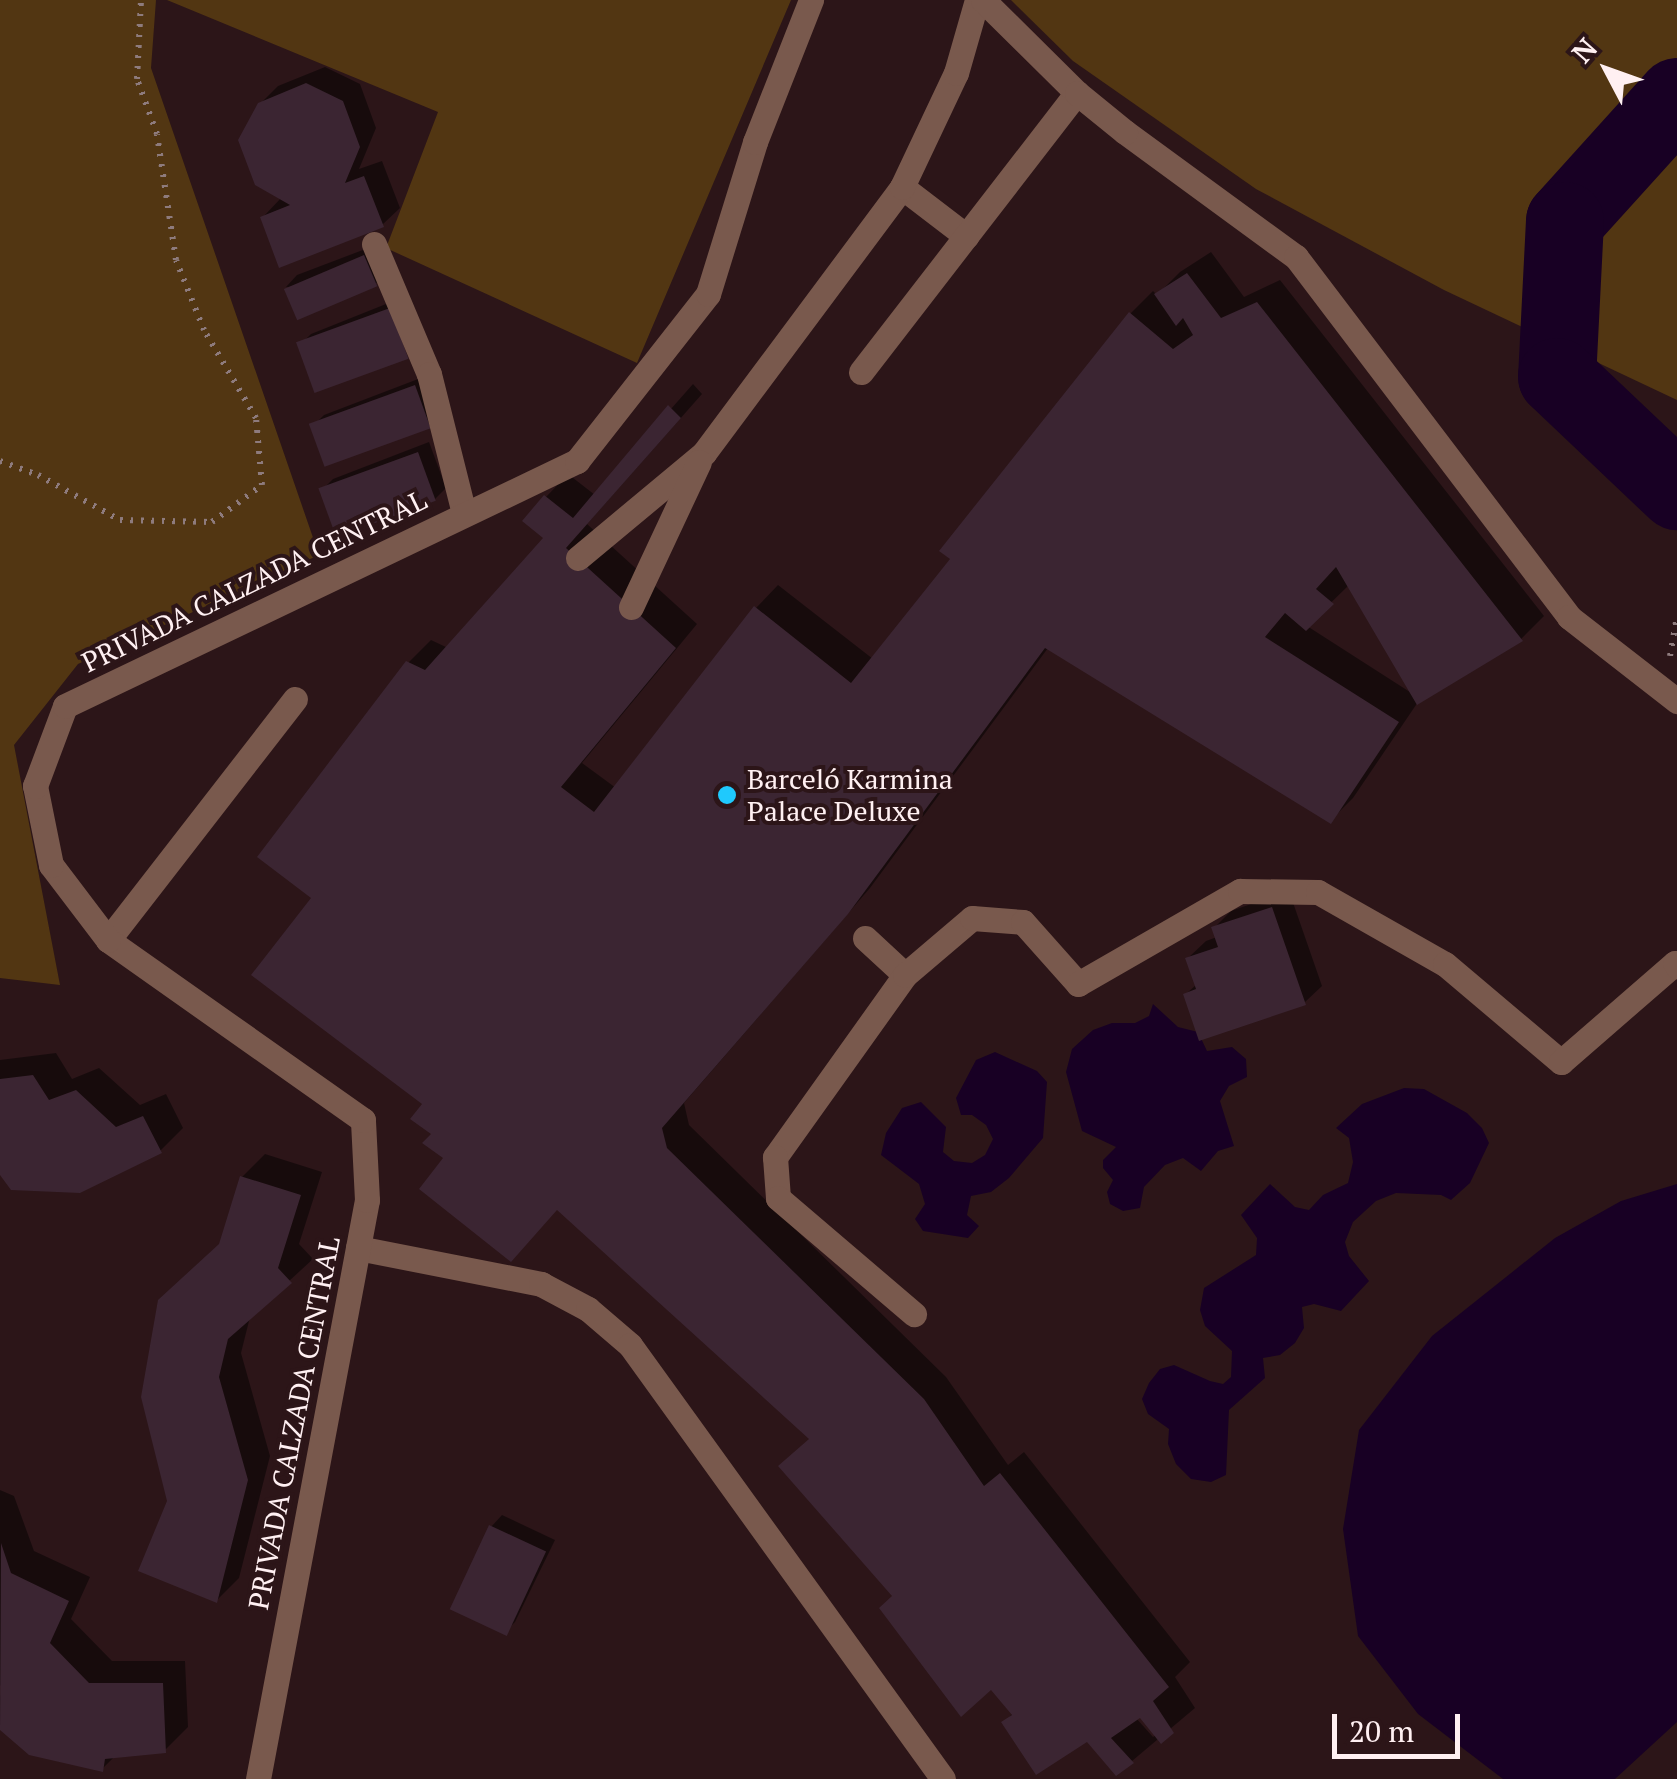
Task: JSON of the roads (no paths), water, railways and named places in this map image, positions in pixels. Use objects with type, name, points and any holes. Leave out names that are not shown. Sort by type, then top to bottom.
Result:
[{"type":"street","name":"PRIVADA CALZADA CENTRAL","points":[[258,1779],[367,1200],[362,1120],[108,940],[51,865],[35,786],[65,706],[578,461],[708,294],[754,142],[811,0]]},
{"type":"street","points":[[630,607],[704,452],[902,186],[956,73],[980,0],[1077,93],[1296,257],[1569,616],[1677,701]]},
{"type":"street","points":[[862,372],[1077,93]]},
{"type":"street","points":[[902,186],[966,236]]},
{"type":"street","points":[[374,244],[429,374],[464,513]]},
{"type":"street","points":[[578,558],[704,452]]},
{"type":"street","points":[[108,940],[295,699]]},
{"type":"street","points":[[914,1314],[778,1198],[775,1156],[905,975],[972,918],[1023,922],[1078,984],[1240,891],[1318,892],[1445,964],[1561,1062],[1674,964],[1677,966]]},
{"type":"street","points":[[865,938],[905,975]]},
{"type":"street","points":[[358,1248],[541,1284],[588,1308],[630,1345],[943,1779]]},
{"type":"waterway","points":[[1677,97],[1565,221],[1557,377],[1677,491]]},
{"type":"place","name":"Barceló Karmina Palace Deluxe","points":[[727,795]]}]
